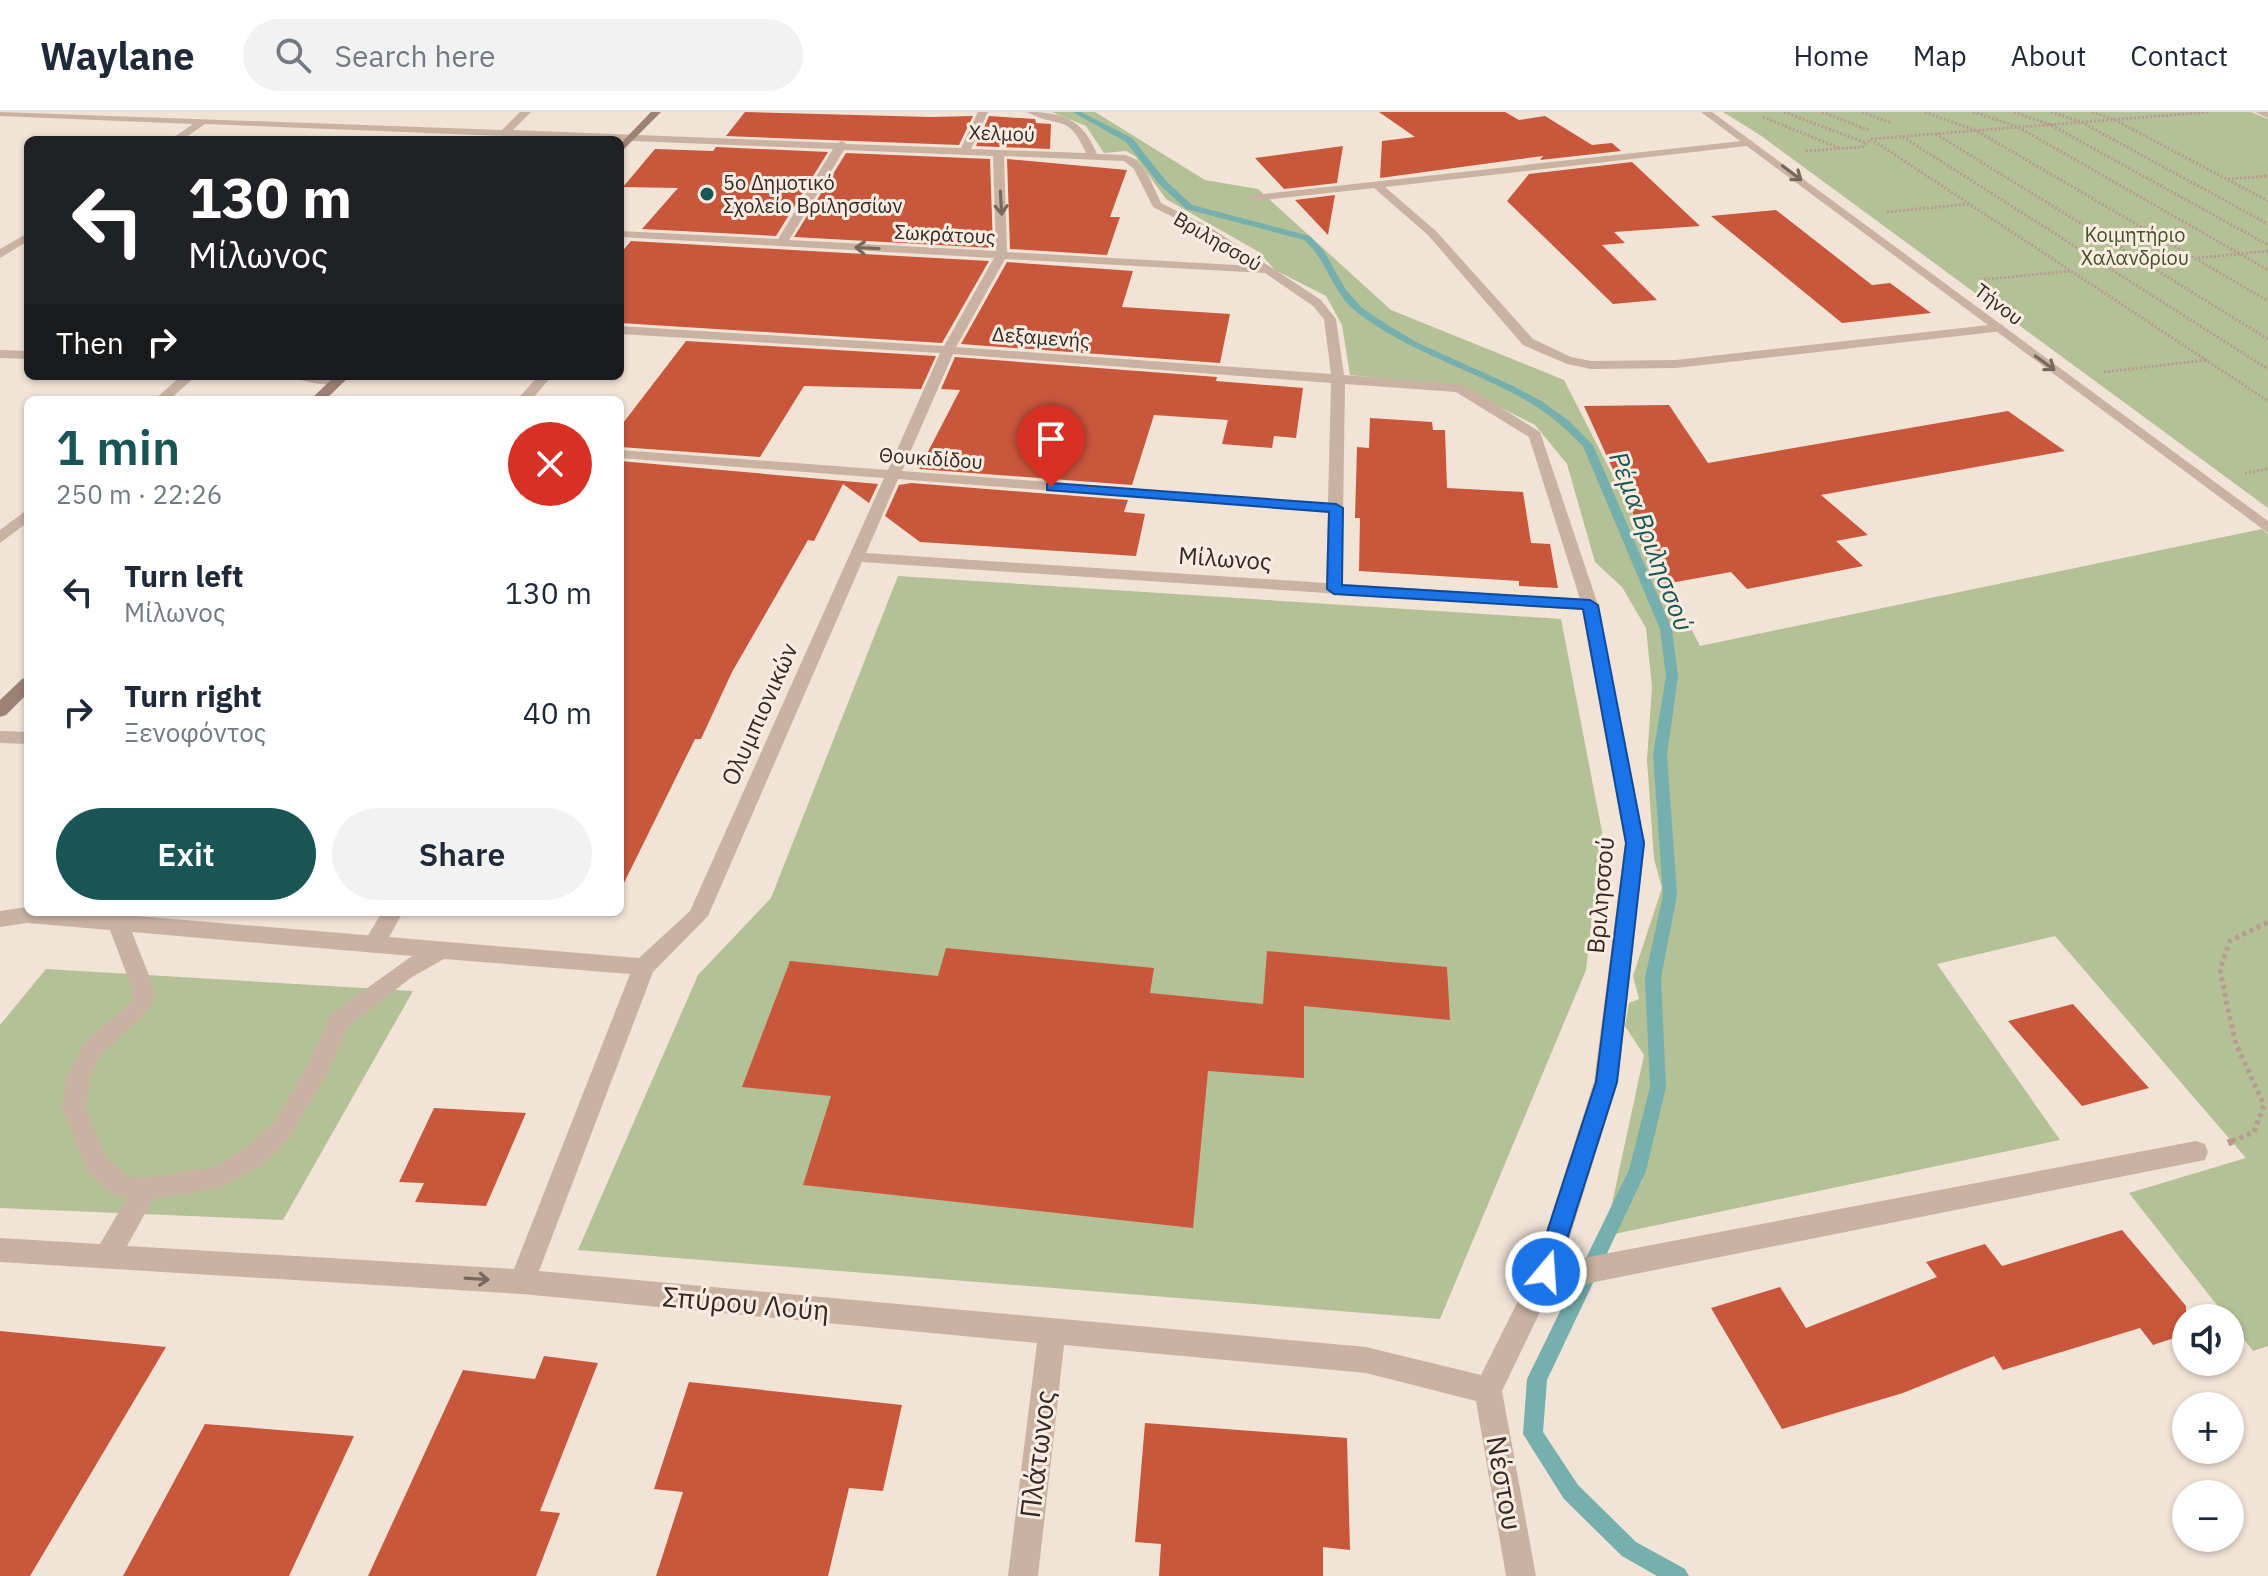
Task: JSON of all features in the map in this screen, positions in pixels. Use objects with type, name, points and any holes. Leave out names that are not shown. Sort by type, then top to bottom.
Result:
[{"type":"street","points":[[504,134],[526,112]]},
{"type":"street","points":[[624,146],[656,112]]},
{"type":"street","points":[[966,149],[983,112]]},
{"type":"street","points":[[1032,112],[1074,123],[1084,132],[1092,154]]},
{"type":"street","name":"Τήνου","points":[[1706,112],[2268,528]]},
{"type":"street","points":[[2260,112],[2268,115]]},
{"type":"street","name":"Χελμού","points":[[0,113],[555,136]]},
{"type":"street","points":[[361,129],[376,117]]},
{"type":"street","points":[[181,136],[201,123]]},
{"type":"street","points":[[376,136],[383,130]]},
{"type":"street","name":"Χελμού","points":[[624,139],[1092,154]]},
{"type":"street","points":[[1254,198],[1751,143]]},
{"type":"street","points":[[781,243],[842,144]]},
{"type":"street","name":"Ολυμπιονικών","points":[[522,1282],[644,967],[698,916],[948,350],[1001,256],[1003,241],[998,151]]},
{"type":"street","name":"Βριλησσού","points":[[1092,154],[1135,161],[1142,169],[1152,200],[1157,205],[1207,230],[1268,270],[1325,311],[1330,319],[1338,378],[1334,589]]},
{"type":"street","points":[[1378,186],[1432,233],[1528,342],[1567,360],[1591,365],[1676,364],[1998,328]]},
{"type":"street","name":"Σωκράτους","points":[[624,234],[1268,270]]},
{"type":"street","points":[[0,254],[24,239]]},
{"type":"street","name":"Δεξαμενής","points":[[624,330],[948,350],[1459,388]]},
{"type":"street","points":[[0,354],[24,355]]},
{"type":"street","points":[[166,396],[184,380]]},
{"type":"street","points":[[321,396],[339,380]]},
{"type":"street","points":[[528,396],[542,380]]},
{"type":"street","name":"Βριλησσού","points":[[1459,388],[1535,435],[1590,605],[1635,843],[1606,1082],[1558,1273],[1488,1390]]},
{"type":"street","name":"Θουκιδίδου","points":[[624,454],[1336,508]]},
{"type":"street","points":[[0,538],[24,517]]},
{"type":"street","name":"Μίλωνος","points":[[857,557],[1590,605]]},
{"type":"street","points":[[0,711],[24,687]]},
{"type":"street","points":[[0,737],[24,738]]},
{"type":"street","points":[[0,907],[24,911]]},
{"type":"street","points":[[0,919],[24,915]]},
{"type":"street","points":[[38,916],[644,967]]},
{"type":"street","points":[[374,944],[391,916]]},
{"type":"street","points":[[118,923],[144,991],[141,1006],[92,1050],[78,1078],[74,1108],[97,1164],[121,1186],[145,1189],[219,1177],[256,1155],[282,1130],[321,1063],[339,1021],[404,971],[441,950]]},
{"type":"street","points":[[1558,1273],[1620,1264],[2196,1152]]},
{"type":"street","points":[[107,1256],[145,1189]]},
{"type":"street","name":"Σπύρου Λούη","points":[[0,1250],[522,1282],[1366,1360],[1488,1390]]},
{"type":"street","name":"Πλάτωνος","points":[[1023,1576],[1052,1331]]},
{"type":"street","name":"Νέστου","points":[[1488,1390],[1521,1576]]},
{"type":"path","points":[[1750,112],[1841,149]]},
{"type":"path","points":[[1784,112],[1869,141],[2268,401]]},
{"type":"path","points":[[1822,112],[1868,130]]},
{"type":"path","points":[[1862,112],[1891,123]]},
{"type":"path","points":[[1925,112],[1977,131],[2268,301]]},
{"type":"path","points":[[1973,112],[2018,127],[2268,270]]},
{"type":"path","points":[[2014,112],[2051,125],[2268,248]]},
{"type":"path","points":[[2051,112],[2081,122],[2268,224]]},
{"type":"path","points":[[2092,112],[2115,120],[2268,201]]},
{"type":"path","points":[[2140,112],[2154,117]]},
{"type":"path","points":[[1802,152],[1862,147],[1869,141],[1903,137],[2209,112]]},
{"type":"path","points":[[1936,134],[2268,339]]},
{"type":"path","points":[[1903,137],[2268,369]]},
{"type":"path","points":[[2227,179],[2268,176]]},
{"type":"path","points":[[1885,212],[1970,204]]},
{"type":"path","points":[[2197,258],[2268,248]]},
{"type":"path","points":[[1979,280],[2071,271]]},
{"type":"path","points":[[2103,372],[2207,360]]},
{"type":"path","points":[[2196,1152],[2254,1132],[2264,1105],[2236,1044],[2220,969],[2230,941],[2268,922]]},
{"type":"green space","points":[[1052,112],[1095,112],[1205,180],[1258,189],[1391,310],[1564,380],[1700,646],[2262,529],[2268,534],[2268,1346],[2253,1351],[2244,1340],[2244,1304],[2216,1304],[2129,1193],[2246,1158],[2055,936],[1937,964],[2060,1140],[1605,1236],[1644,1055],[1625,1026],[1629,1003],[1639,999],[1633,976],[1662,888],[1654,859],[1647,760],[1652,687],[1646,628],[1622,587],[1595,562],[1567,464],[1535,425],[1460,387],[1350,375],[1342,325],[1326,296],[1275,270],[1259,252],[1166,199],[1135,156],[1126,151],[1104,153],[1086,126]]},
{"type":"green space","name":"Κοιμητήριο Χαλανδρίου","points":[[1723,112],[2251,112],[2268,119],[2268,508],[1760,135]]},
{"type":"green space","points":[[898,576],[1561,619],[1602,832],[1586,970],[1440,1319],[578,1250],[698,975],[771,898]]},
{"type":"green space","points":[[46,969],[413,991],[283,1220],[0,1208],[0,1025]]},
{"type":"building","points":[[745,112],[973,116],[959,145],[726,136]]},
{"type":"building","points":[[1379,112],[1505,112],[1519,120],[1545,116],[1592,145],[1612,143],[1621,151],[1540,160],[1543,156],[1380,178],[1382,141],[1415,137]]},
{"type":"building","points":[[989,116],[1035,119],[1036,123],[1051,124],[1050,149],[976,146]]},
{"type":"building","points":[[1343,146],[1337,183],[1284,189],[1255,158]]},
{"type":"building","name":"5ο Δημοτικό Σχολείο Βριλησσίων","points":[[716,147],[828,152],[776,236],[642,229],[678,188],[624,187],[655,149],[713,151]]},
{"type":"building","points":[[846,153],[990,159],[993,248],[794,237]]},
{"type":"building","points":[[1007,159],[1127,170],[1110,217],[1120,217],[1107,255],[1010,249]]},
{"type":"building","points":[[1632,162],[1700,226],[1614,232],[1625,243],[1602,245],[1657,300],[1613,304],[1507,201],[1529,174]]},
{"type":"building","points":[[1335,195],[1328,235],[1295,200]]},
{"type":"building","points":[[1776,210],[1872,285],[1890,283],[1931,313],[1842,323],[1711,216]]},
{"type":"building","points":[[631,241],[989,261],[942,343],[624,323],[624,249]]},
{"type":"building","points":[[1007,262],[1133,271],[1122,307],[1230,314],[1220,363],[961,344]]},
{"type":"building","points":[[686,341],[936,356],[921,389],[804,386],[760,457],[624,447],[624,422]]},
{"type":"building","points":[[955,357],[1217,377],[1216,381],[1303,388],[1296,438],[1274,436],[1272,448],[1222,444],[1228,420],[1154,415],[1132,485],[919,469],[960,390],[941,389]]},
{"type":"building","points":[[1669,405],[1708,463],[2008,411],[2065,451],[1821,495],[1868,535],[1836,541],[1863,566],[1747,589],[1731,572],[1665,584],[1584,406]]},
{"type":"building","points":[[1370,418],[1432,422],[1433,430],[1445,430],[1447,488],[1523,492],[1531,543],[1550,544],[1558,588],[1519,586],[1519,581],[1359,571],[1360,518],[1355,518],[1357,447],[1369,448]]},
{"type":"building","points":[[624,461],[878,484],[869,503],[843,484],[814,541],[808,540],[732,672],[701,739],[695,739],[624,883]]},
{"type":"building","points":[[911,483],[1128,500],[1124,512],[1145,514],[1136,556],[920,542],[885,516],[899,485]]},
{"type":"building","points":[[946,948],[1154,968],[1150,993],[1263,1004],[1267,951],[1447,967],[1450,1020],[1304,1006],[1304,1078],[1208,1071],[1193,1228],[803,1185],[831,1096],[742,1087],[790,961],[938,976]]},
{"type":"building","points":[[2073,1004],[2149,1088],[2082,1106],[2008,1021]]},
{"type":"building","points":[[434,1108],[526,1113],[486,1206],[415,1202],[424,1183],[399,1182]]},
{"type":"building","points":[[2122,1230],[2184,1304],[2172,1304],[2172,1339],[2153,1345],[2140,1328],[2003,1370],[1994,1356],[1903,1393],[1782,1429],[1711,1308],[1780,1287],[1806,1328],[1937,1277],[1926,1262],[1985,1244],[2002,1266]]},
{"type":"building","points":[[0,1331],[166,1347],[30,1576],[0,1576]]},
{"type":"building","points":[[544,1356],[598,1363],[540,1511],[560,1513],[536,1576],[368,1576],[463,1370],[535,1379]]},
{"type":"building","points":[[689,1382],[902,1405],[883,1491],[849,1488],[828,1576],[656,1576],[683,1492],[654,1489]]},
{"type":"building","points":[[1145,1423],[1347,1438],[1350,1550],[1323,1547],[1323,1576],[1159,1576],[1161,1544],[1135,1542]]},
{"type":"building","points":[[205,1424],[354,1436],[289,1576],[123,1576]]},
{"type":"waterway","name":"Ρέμα Βριλησσού","points":[[1076,112],[1129,140],[1163,183],[1189,207],[1307,238],[1321,253],[1349,301],[1359,310],[1415,344],[1510,388],[1566,423],[1588,445],[1666,629],[1672,676],[1660,755],[1670,895],[1653,978],[1658,1087],[1637,1171],[1537,1379],[1533,1434],[1571,1492],[1629,1549],[1678,1576]]},
{"type":"place","name":"5ο Δημοτικό Σχολείο Βριλησσίων","points":[[707,194]]},
{"type":"route","points":[[1051,487],[1336,508],[1334,589],[1590,605],[1635,843],[1606,1082],[1546,1272]]}]
